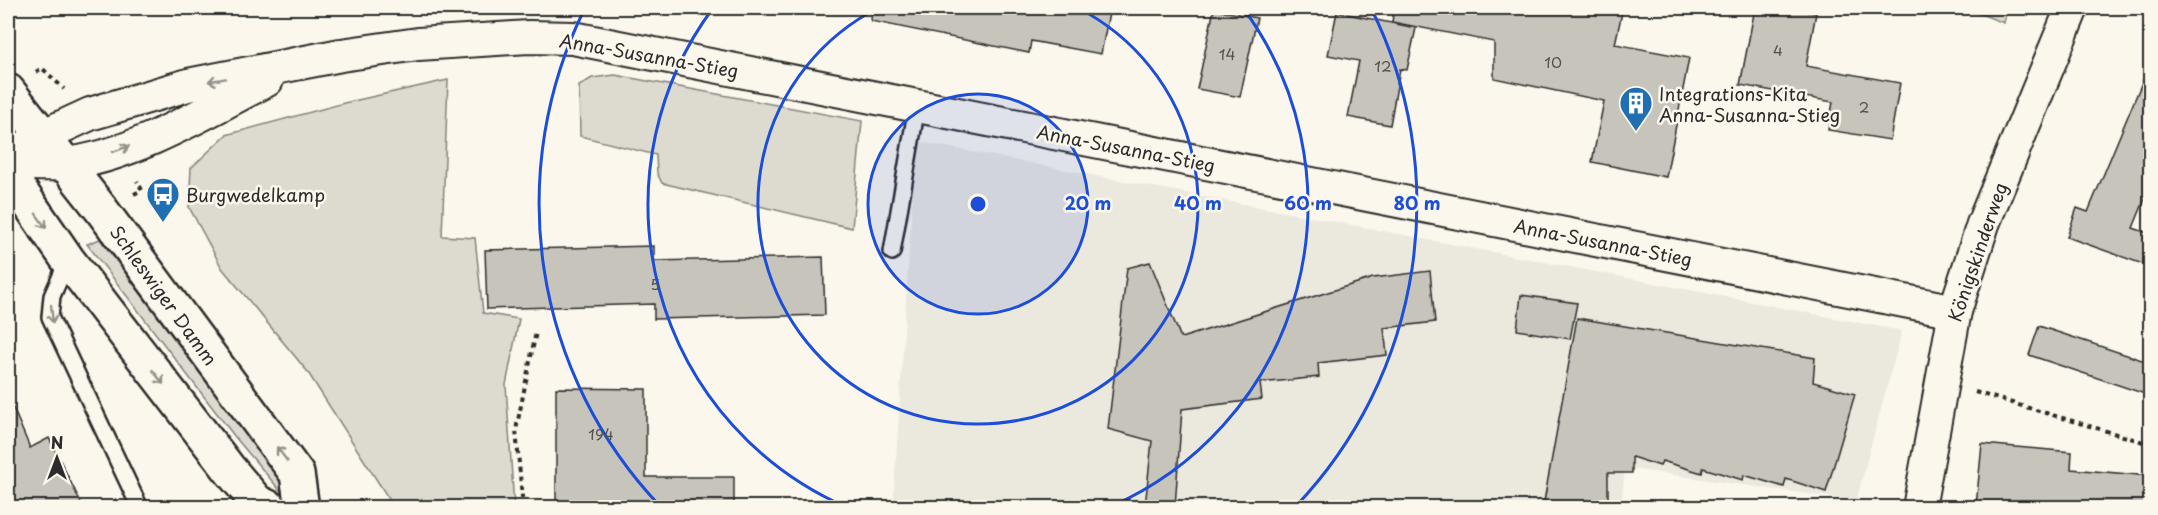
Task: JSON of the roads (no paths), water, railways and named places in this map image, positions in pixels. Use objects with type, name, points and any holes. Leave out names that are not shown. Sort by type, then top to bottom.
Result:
[{"type":"main road","name":"Schleswiger Damm","points":[[8,91],[297,474],[302,507]]},
{"type":"main road","points":[[8,173],[68,260],[230,470],[257,502],[270,507]]},
{"type":"street","name":"Königskinderweg","points":[[1919,507],[1955,311],[1983,224],[2072,8]]},
{"type":"street","name":"Anna-Susanna-Stieg","points":[[8,161],[42,136],[90,114],[188,85],[383,48],[460,40],[573,38],[1955,311]]},
{"type":"street","name":"Anna-Susanna-Stieg","points":[[8,161],[64,164],[119,151],[202,114],[295,66]]},
{"type":"lane","points":[[892,252],[917,106]]},
{"type":"lane","points":[[68,260],[52,296],[50,317],[140,507]]},
{"type":"place","name":"Integrations-Kita Anna-Susanna-Stieg","points":[[1636,132]]},
{"type":"place","name":"Burgwedelkamp","points":[[163,223]]}]
